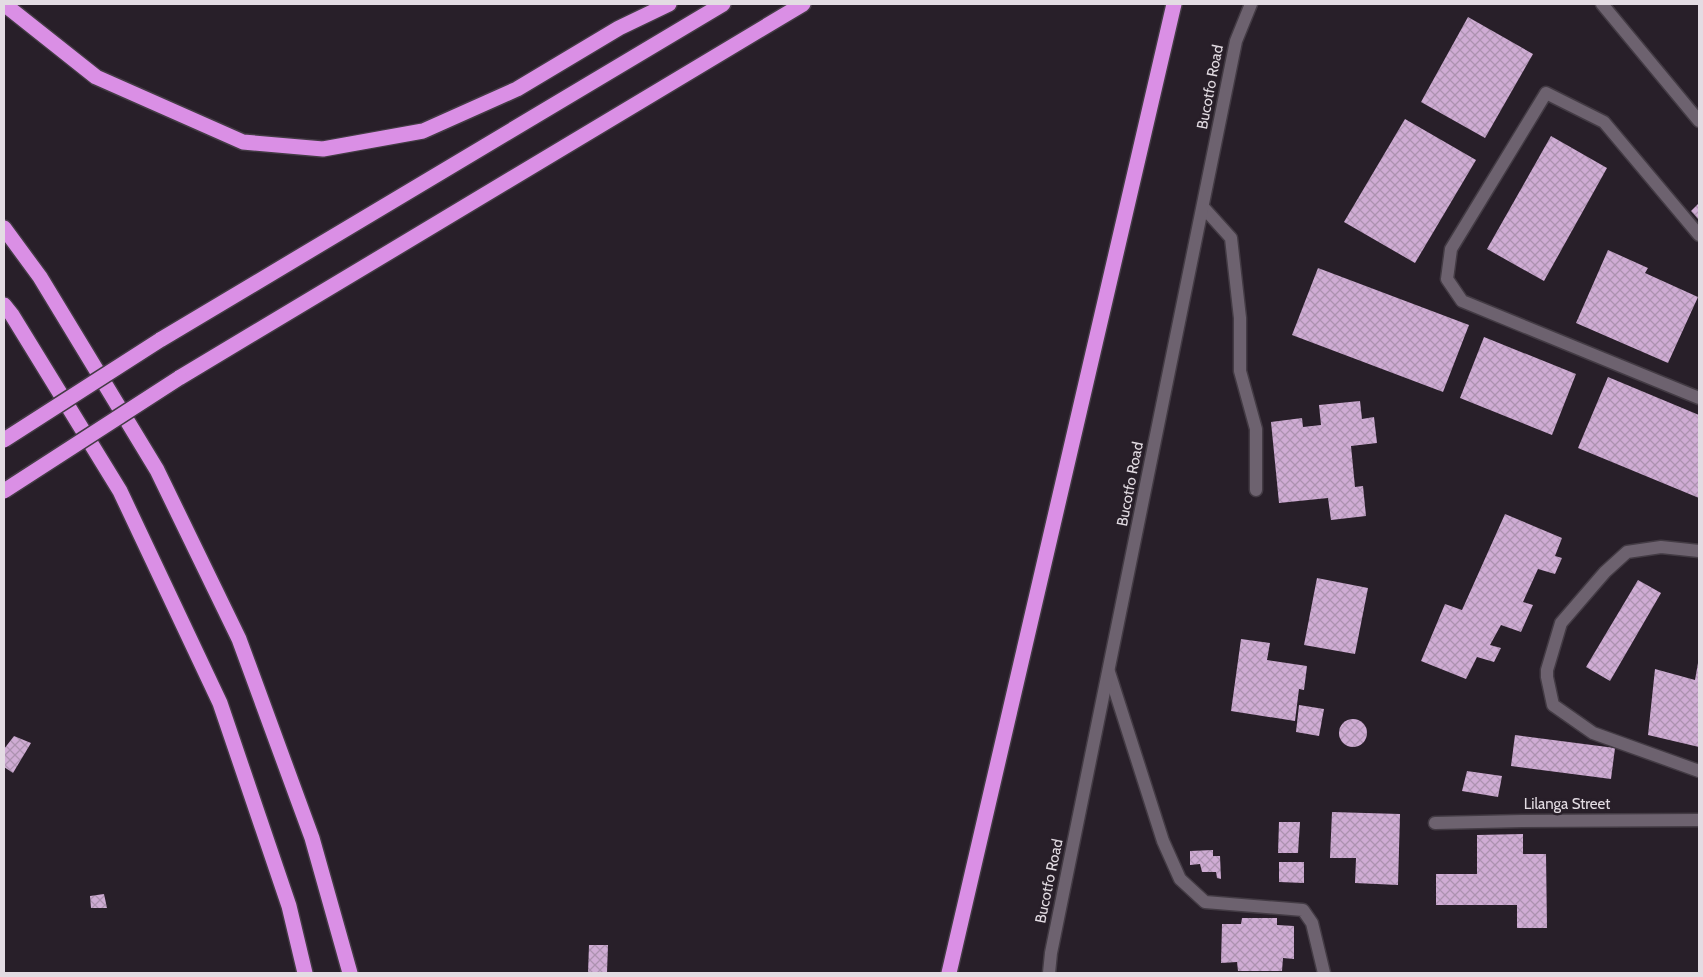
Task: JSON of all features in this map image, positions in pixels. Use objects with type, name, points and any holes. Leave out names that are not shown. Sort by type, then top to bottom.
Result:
[{"type":"highway","points":[[4,4],[96,77],[243,142],[323,149],[423,131],[517,89],[619,28],[669,4]]},
{"type":"highway","points":[[4,440],[160,340],[723,4]]},
{"type":"highway","points":[[4,491],[179,378],[803,4]]},
{"type":"highway","points":[[949,973],[1174,4]]},
{"type":"highway","points":[[4,228],[40,277],[157,470],[238,639],[312,838],[350,973]]},
{"type":"highway","points":[[4,305],[120,491],[220,703],[288,906],[305,973]]},
{"type":"street","name":"Bucotfo Road","points":[[1049,973],[1051,953],[1236,41],[1251,4]]},
{"type":"street","points":[[1602,4],[1699,121]]},
{"type":"street","points":[[1699,235],[1604,122],[1546,94],[1451,249],[1446,279],[1462,301],[1699,398]]},
{"type":"street","points":[[1203,206],[1231,238],[1240,318],[1240,372],[1256,428],[1256,490]]},
{"type":"street","points":[[1699,551],[1661,547],[1627,552],[1606,572],[1561,623],[1547,670],[1553,705],[1593,734],[1699,771]]},
{"type":"street","points":[[1109,669],[1163,841],[1180,879],[1205,902],[1303,910],[1312,923],[1324,973]]},
{"type":"street","name":"Lilanga Street","points":[[1435,823],[1699,820]]},
{"type":"building","points":[[1468,17],[1533,54],[1485,138],[1421,102]]},
{"type":"building","points":[[1405,119],[1476,160],[1415,263],[1344,222]]},
{"type":"building","points":[[1551,136],[1607,168],[1544,281],[1487,249]]},
{"type":"building","points":[[1699,203],[1699,220],[1691,211]]},
{"type":"building","points":[[1608,250],[1648,268],[1645,273],[1698,297],[1668,363],[1576,323]]},
{"type":"building","points":[[1318,268],[1469,325],[1443,392],[1292,335]]},
{"type":"building","points":[[1484,337],[1576,374],[1552,435],[1460,398]]},
{"type":"building","points":[[1608,377],[1699,415],[1699,498],[1578,448]]},
{"type":"building","points":[[1360,401],[1362,419],[1374,417],[1377,443],[1351,446],[1355,487],[1363,486],[1366,516],[1331,520],[1328,498],[1279,503],[1271,422],[1302,418],[1303,427],[1321,425],[1319,405]]},
{"type":"building","points":[[1505,514],[1562,538],[1555,556],[1562,558],[1555,574],[1538,569],[1523,602],[1533,605],[1521,632],[1501,625],[1490,645],[1501,648],[1494,662],[1477,657],[1466,679],[1421,661],[1445,604],[1462,610]]},
{"type":"building","points":[[1317,578],[1368,588],[1355,654],[1304,645]]},
{"type":"building","points":[[1638,580],[1661,593],[1610,681],[1586,667]]},
{"type":"building","points":[[1241,639],[1270,643],[1267,660],[1307,666],[1304,690],[1299,689],[1295,721],[1231,711]]},
{"type":"building","points":[[1698,663],[1699,747],[1648,735],[1655,669],[1695,680]]},
{"type":"building","points":[[1299,705],[1324,709],[1319,736],[1296,732]]},
{"type":"building","points":[[1353,719],[1363,723],[1367,733],[1363,743],[1353,747],[1343,743],[1339,733],[1343,723]]},
{"type":"building","points":[[1515,735],[1615,748],[1611,779],[1511,766]]},
{"type":"building","points":[[14,736],[31,743],[13,773],[4,767],[4,749]]},
{"type":"building","points":[[1467,771],[1502,776],[1498,797],[1462,791]]},
{"type":"building","points":[[1332,812],[1400,814],[1398,885],[1355,883],[1356,858],[1330,858]]},
{"type":"building","points":[[1279,822],[1300,822],[1298,853],[1278,853]]},
{"type":"building","points":[[1523,834],[1523,854],[1546,854],[1547,928],[1517,928],[1517,905],[1436,905],[1436,874],[1477,874],[1477,835]]},
{"type":"building","points":[[1213,850],[1213,856],[1220,856],[1221,879],[1217,878],[1216,872],[1202,872],[1200,864],[1190,865],[1190,851]]},
{"type":"building","points":[[1279,862],[1304,862],[1304,883],[1279,882]]},
{"type":"building","points":[[104,894],[107,908],[91,908],[90,896]]},
{"type":"building","points":[[1242,918],[1277,918],[1277,925],[1294,926],[1294,959],[1283,958],[1282,971],[1238,971],[1237,962],[1221,963],[1222,924],[1241,924]]},
{"type":"building","points":[[589,945],[608,945],[607,973],[588,973]]}]
